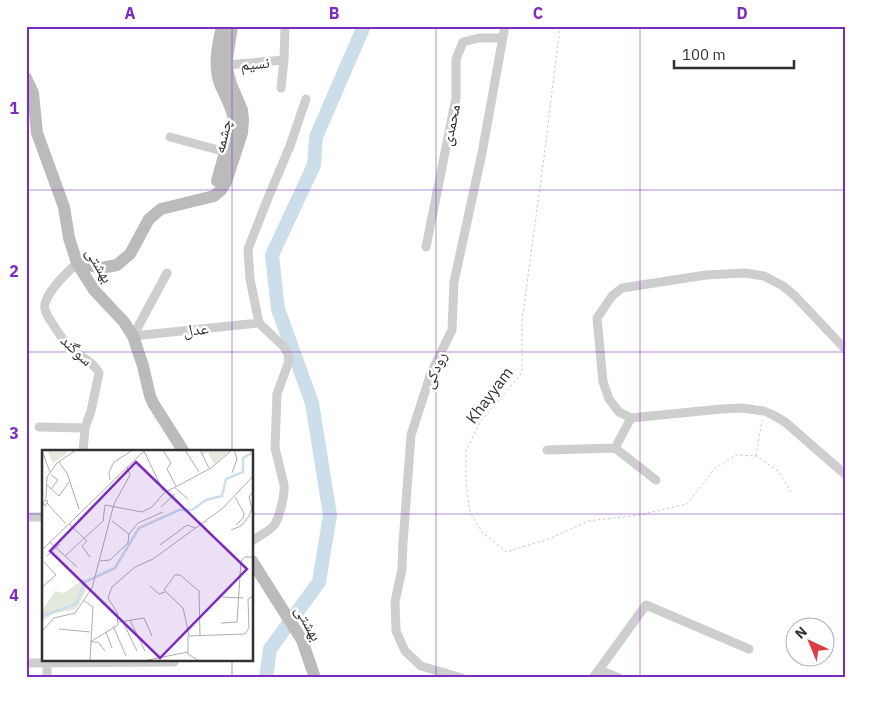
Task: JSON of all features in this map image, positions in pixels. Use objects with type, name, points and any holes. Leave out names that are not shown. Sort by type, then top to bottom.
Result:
[{"type":"street","name":"چشمه","points":[[189,201],[211,188],[219,178],[234,120],[233,112],[220,82],[216,67],[222,26]]},
{"type":"street","name":"چشمه","points":[[77,263],[101,268],[117,265],[130,254],[149,219],[161,208],[214,196],[221,190],[226,182],[242,133],[242,110],[231,84],[226,65],[232,26]]},
{"type":"street","points":[[281,88],[285,26]]},
{"type":"street","name":"رودکی","points":[[462,678],[421,666],[405,652],[396,631],[395,602],[402,569],[411,435],[431,373],[452,330],[454,282],[482,153],[505,26]]},
{"type":"street","name":"محمدی","points":[[426,247],[456,98],[456,59],[463,42],[479,38],[503,38]]},
{"type":"street","name":"نسیم","points":[[226,65],[284,60]]},
{"type":"street","name":"بهشتی","points":[[26,78],[33,93],[37,133],[64,207],[69,238],[77,263],[94,290],[124,322],[133,336],[153,403],[183,450]]},
{"type":"street","points":[[254,539],[275,523],[285,490],[275,448],[278,394],[289,361],[284,347],[259,323],[250,280],[249,245],[290,146],[306,99]]},
{"type":"street","points":[[170,137],[226,152]]},
{"type":"street","name":"سوگند","points":[[77,263],[60,279],[45,301],[44,307],[58,333],[72,350],[96,368],[98,374],[91,411],[85,428],[83,450]]},
{"type":"street","points":[[133,336],[167,273]]},
{"type":"street","points":[[846,350],[795,296],[783,286],[764,276],[745,273],[706,275],[622,288],[612,296],[597,318],[603,382],[609,399],[618,412],[632,418],[721,409],[742,408],[764,411],[785,422],[846,476]]},
{"type":"street","name":"عدل","points":[[133,336],[259,323]]},
{"type":"street","points":[[615,448],[632,418]]},
{"type":"street","points":[[39,427],[85,428]]},
{"type":"street","points":[[547,450],[615,448],[656,480]]},
{"type":"street","points":[[26,517],[42,517]]},
{"type":"street","name":"بهشتی","points":[[254,564],[302,640],[315,678]]},
{"type":"street","points":[[619,678],[596,674],[646,605],[749,649]]},
{"type":"street","points":[[26,663],[174,662]]},
{"type":"street","points":[[47,663],[47,678]]},
{"type":"path","name":"Khayyam","points":[[560,26],[522,322],[522,373],[480,422],[466,452],[466,484],[470,512],[482,532],[506,552],[549,539],[588,521],[639,515],[687,504],[715,468],[736,455],[756,456]]},
{"type":"path","points":[[764,411],[756,456],[778,471],[791,492]]},
{"type":"waterway","points":[[266,678],[270,649],[319,582],[330,515],[312,403],[278,309],[272,255],[314,165],[316,137],[364,26]]}]
